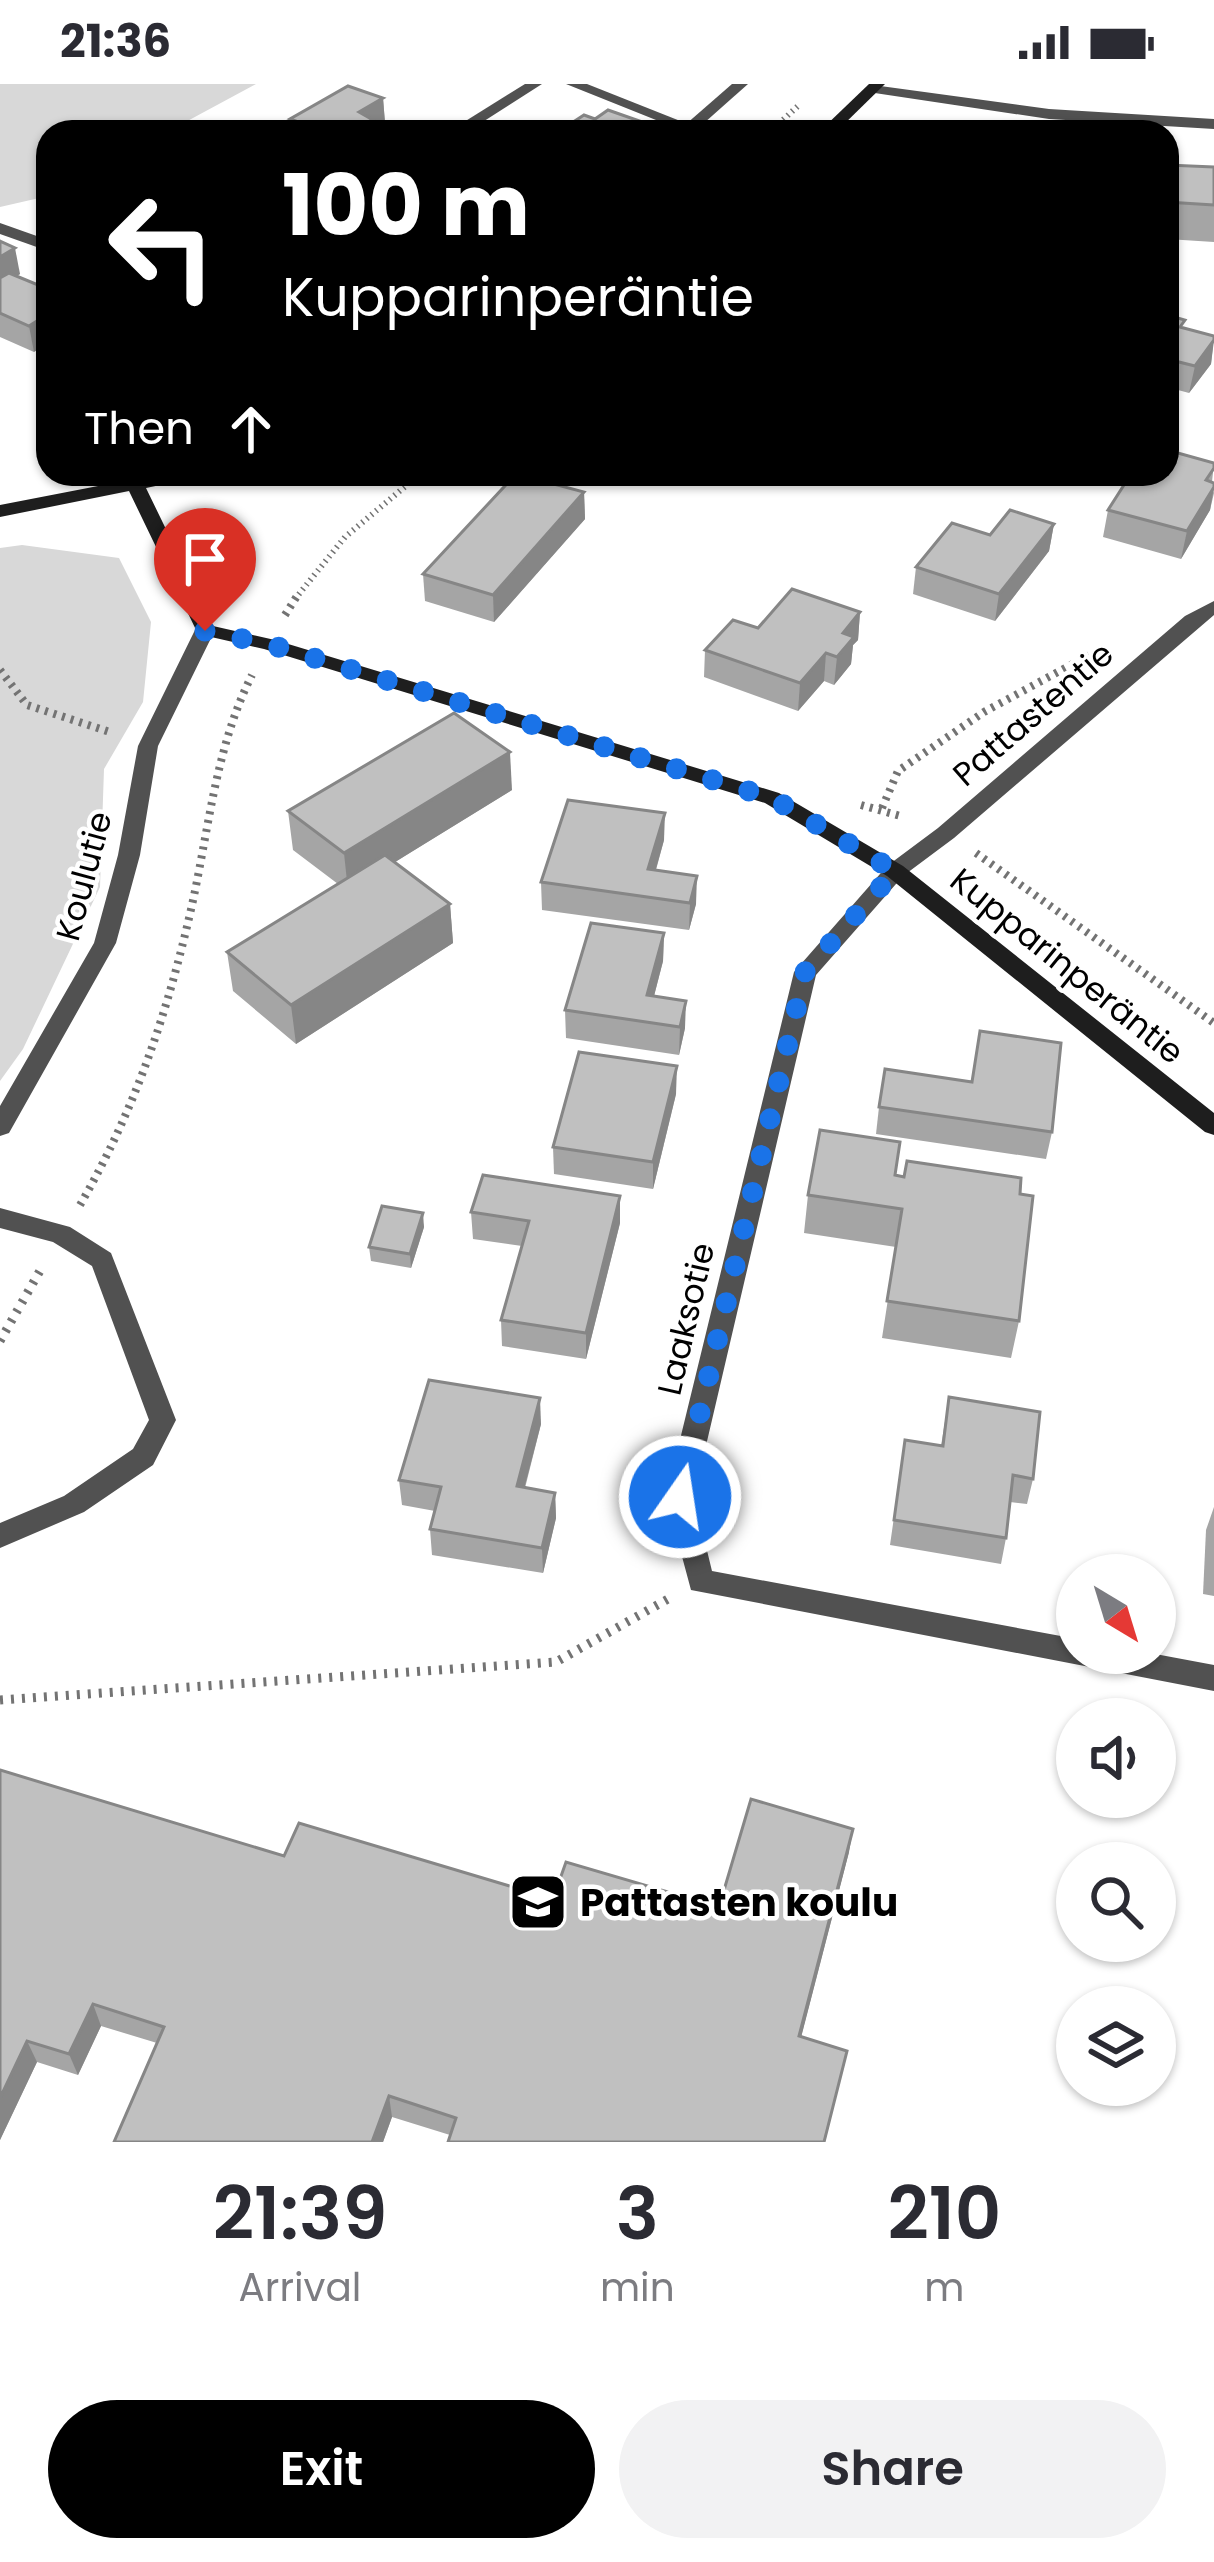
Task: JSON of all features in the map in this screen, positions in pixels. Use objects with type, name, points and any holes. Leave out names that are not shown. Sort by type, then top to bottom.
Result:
[{"type":"street","points":[[476,120],[535,84]]},
{"type":"street","points":[[573,84],[668,120]]},
{"type":"street","points":[[705,120],[741,84]]},
{"type":"street","points":[[839,120],[876,86],[1049,114],[1148,120]]},
{"type":"street","points":[[1179,122],[1214,124]]},
{"type":"street","points":[[0,228],[36,242]]},
{"type":"street","points":[[0,511],[144,486]]},
{"type":"street","points":[[137,488],[205,631]]},
{"type":"street","name":"Pattastentie","points":[[895,871],[1192,620],[1214,607]]},
{"type":"street","name":"Kupparinperäntie","points":[[205,631],[268,644],[772,798],[895,871],[1212,1122]]},
{"type":"street","name":"Koulutie","points":[[0,1127],[105,943],[128,855],[148,746],[205,631]]},
{"type":"street","name":"Laaksotie","points":[[701,1581],[680,1497],[805,972],[895,871]]},
{"type":"street","points":[[0,1218],[61,1234],[102,1260],[163,1420],[143,1457],[74,1504],[0,1536]]},
{"type":"street","points":[[701,1581],[1056,1649]]},
{"type":"street","points":[[1176,1671],[1214,1678]]},
{"type":"path","points":[[0,1341],[109,1162],[156,1045],[231,717],[268,644],[315,568],[376,504],[402,486]]},
{"type":"path","points":[[882,808],[898,771],[984,712],[1111,644]]},
{"type":"path","points":[[0,670],[26,705],[148,746]]},
{"type":"path","points":[[946,832],[1214,1023]]},
{"type":"path","points":[[0,1700],[556,1662],[701,1581]]},
{"type":"shaded area","points":[[0,84],[256,84],[189,120],[36,120],[36,199],[0,207]]},
{"type":"shaded area","points":[[22,545],[119,558],[151,622],[143,702],[104,769],[100,887],[23,1049],[0,1081],[0,548]]},
{"type":"building","points":[[348,86],[383,98],[359,112],[373,120],[290,119]]},
{"type":"building","points":[[608,110],[637,120],[576,120],[584,115],[595,119]]},
{"type":"building","points":[[1179,166],[1214,167],[1214,205],[1179,203]]},
{"type":"building","points":[[0,241],[15,248],[0,257]]},
{"type":"building","points":[[9,273],[36,284],[36,322],[29,326],[0,313],[0,278]]},
{"type":"building","points":[[1179,318],[1185,320],[1180,327],[1214,336],[1195,366],[1179,362]]},
{"type":"building","points":[[1179,453],[1214,463],[1206,480],[1214,487],[1187,531],[1108,510],[1123,486],[1179,486]]},
{"type":"building","points":[[505,486],[561,486],[584,492],[493,595],[423,574]]},
{"type":"building","points":[[1010,510],[1054,524],[999,594],[916,567],[952,523],[990,535]]},
{"type":"building","points":[[792,589],[860,612],[843,633],[854,637],[837,657],[826,653],[800,683],[705,650],[733,620],[758,628]]},
{"type":"building","points":[[454,713],[510,752],[344,853],[288,811]]},
{"type":"building","points":[[568,800],[665,813],[648,869],[697,876],[690,903],[541,882]]},
{"type":"building","points":[[385,855],[450,904],[291,1005],[227,952]]},
{"type":"building","points":[[591,923],[664,933],[647,995],[686,1001],[680,1027],[565,1010]]},
{"type":"building","points":[[980,1031],[1061,1043],[1052,1132],[879,1107],[885,1069],[972,1082]]},
{"type":"building","points":[[579,1052],[677,1066],[653,1162],[553,1147]]},
{"type":"building","points":[[820,1130],[900,1142],[895,1175],[904,1177],[907,1161],[1021,1178],[1020,1194],[1033,1196],[1019,1321],[887,1301],[902,1209],[808,1195]]},
{"type":"building","points":[[483,1175],[620,1196],[586,1333],[501,1320],[529,1221],[471,1212]]},
{"type":"building","points":[[382,1206],[423,1213],[410,1254],[369,1247]]},
{"type":"building","points":[[429,1380],[540,1398],[517,1486],[555,1493],[542,1548],[430,1529],[441,1487],[399,1480]]},
{"type":"building","points":[[949,1397],[1040,1412],[1033,1479],[1013,1475],[1006,1538],[894,1520],[905,1440],[943,1446]]},
{"type":"building","points":[[0,1770],[284,1856],[299,1823],[553,1899],[566,1862],[719,1907],[751,1799],[853,1829],[799,2036],[847,2051],[824,2142],[448,2142],[456,2118],[389,2096],[372,2142],[114,2142],[164,2027],[93,2004],[69,2054],[27,2041],[0,2098]]},
{"type":"place","name":"Pattasten koulu","points":[[538,1902]]},
{"type":"route","points":[[205,631],[268,644],[772,798],[895,871],[805,972],[680,1497]]}]
